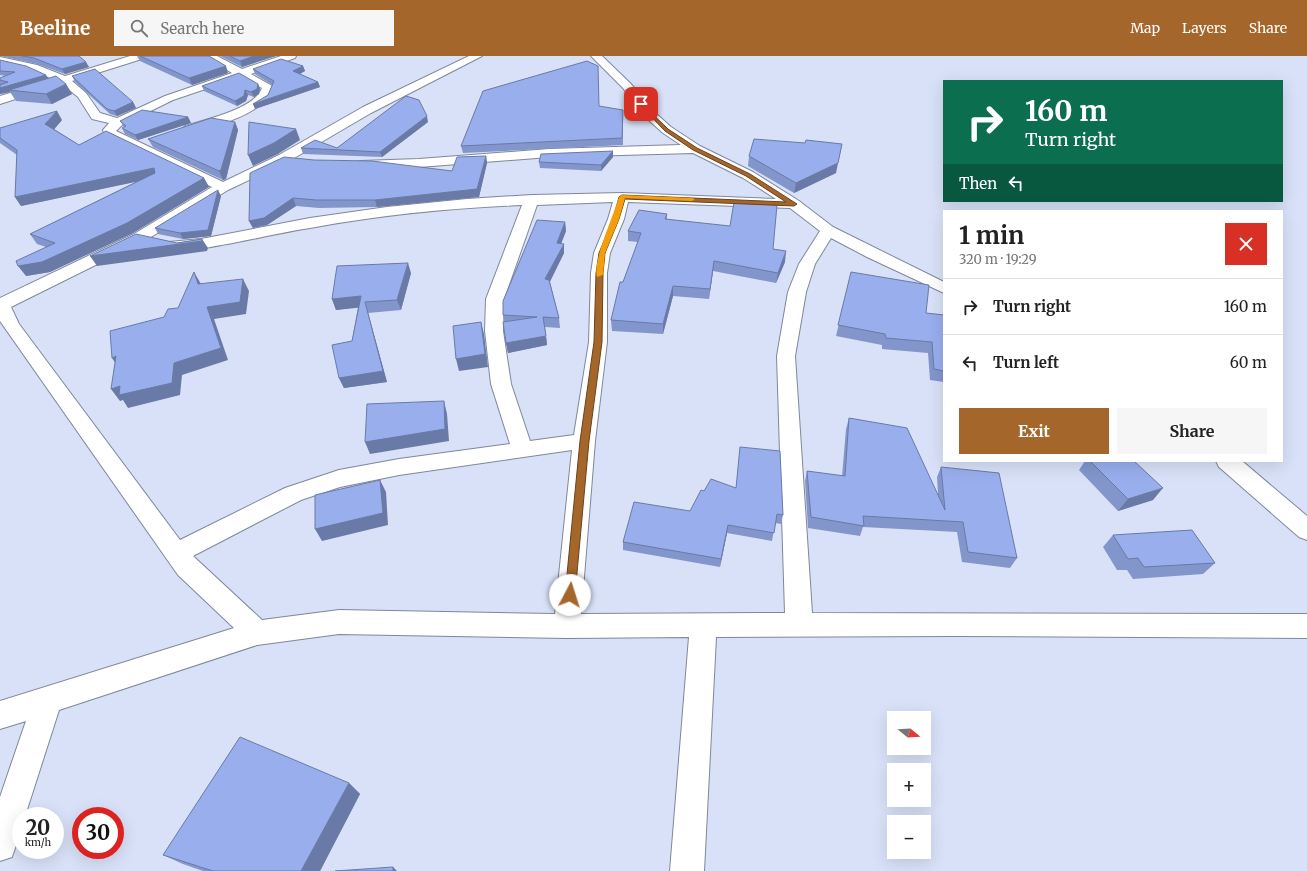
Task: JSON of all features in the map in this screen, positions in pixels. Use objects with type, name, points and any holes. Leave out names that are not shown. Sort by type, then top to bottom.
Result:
[{"type":"street","points":[[0,100],[142,56]]},
{"type":"street","points":[[181,132],[237,113],[265,97],[268,91],[268,87],[209,56]]},
{"type":"street","points":[[223,187],[110,133],[109,130],[118,122],[169,98],[240,72],[291,56]]},
{"type":"street","points":[[257,633],[187,568],[11,325],[1,304],[140,237],[223,187],[284,158],[368,110],[477,56]]},
{"type":"street","points":[[596,56],[627,86],[648,113],[667,130],[695,149],[748,175],[794,204],[828,230],[873,254],[943,288]]},
{"type":"street","points":[[0,60],[34,68],[64,80],[82,95],[96,116],[118,122]]},
{"type":"street","points":[[138,146],[152,141]]},
{"type":"street","points":[[350,164],[419,163],[549,153],[695,149]]},
{"type":"street","points":[[284,158],[308,161]]},
{"type":"street","points":[[140,237],[183,246],[387,211],[466,203],[532,199],[622,197],[794,204]]},
{"type":"street","points":[[567,626],[584,441],[598,342],[599,273],[602,253],[616,219],[622,197]]},
{"type":"street","points":[[522,449],[501,384],[494,331],[495,299],[532,199]]},
{"type":"street","points":[[799,624],[786,356],[797,292],[807,264],[828,230]]},
{"type":"street","points":[[176,553],[294,494],[339,479],[399,467],[584,441]]},
{"type":"street","points":[[1229,462],[1307,530]]},
{"type":"street","points":[[0,715],[257,633],[340,622],[567,626],[799,624],[1307,626]]},
{"type":"street","points":[[687,871],[703,626]]},
{"type":"street","points":[[0,845],[48,699]]},
{"type":"building","points":[[22,56],[79,56],[86,62],[62,69],[34,58]]},
{"type":"building","points":[[140,56],[209,56],[226,66],[189,78]]},
{"type":"building","points":[[230,56],[254,56],[240,61]]},
{"type":"building","points":[[281,59],[303,66],[293,71],[318,82],[253,104],[268,95],[274,81],[253,69]]},
{"type":"building","points":[[0,60],[26,66],[46,75],[0,88],[0,85],[8,82],[0,80],[0,78],[15,72],[0,71]]},
{"type":"building","points":[[587,61],[598,66],[599,106],[623,110],[622,138],[461,146],[483,91]]},
{"type":"building","points":[[95,69],[133,102],[114,111],[107,109],[72,76]]},
{"type":"building","points":[[239,73],[258,84],[257,89],[251,92],[245,90],[244,96],[235,101],[202,86]]},
{"type":"building","points":[[56,76],[66,84],[46,94],[9,90]]},
{"type":"building","points":[[406,96],[419,100],[427,116],[380,152],[301,148],[315,140],[337,148]]},
{"type":"building","points":[[142,110],[188,117],[135,135],[122,128],[126,126],[120,121]]},
{"type":"building","points":[[57,111],[45,124],[79,145],[106,131],[204,178],[127,223],[42,262],[18,266],[16,261],[55,243],[30,234],[155,173],[154,168],[15,197],[17,150],[0,138],[0,128]]},
{"type":"building","points":[[211,118],[235,122],[221,170],[219,171],[148,139]]},
{"type":"building","points":[[249,122],[296,129],[274,143],[248,155]]},
{"type":"building","points":[[754,139],[805,143],[806,140],[842,144],[838,163],[796,183],[749,156]]},
{"type":"building","points":[[613,151],[601,165],[539,162],[541,154]]},
{"type":"building","points":[[486,156],[477,189],[375,200],[316,200],[293,198],[264,218],[249,221],[250,173],[284,157],[314,160],[372,161],[452,171],[457,157]]},
{"type":"building","points":[[218,190],[208,230],[180,233],[155,228]]},
{"type":"building","points":[[734,202],[777,205],[773,249],[786,251],[778,273],[714,261],[710,289],[673,286],[663,324],[611,320],[620,282],[623,282],[641,233],[628,231],[639,210],[667,214],[665,219],[730,226]]},
{"type":"building","points":[[537,220],[565,222],[557,243],[564,244],[545,279],[549,280],[559,318],[543,317],[546,336],[506,343],[503,322],[537,317],[503,315],[503,301]]},
{"type":"building","points":[[136,234],[177,243],[202,239],[202,241],[90,256]]},
{"type":"building","points":[[408,263],[397,300],[365,302],[383,371],[339,378],[332,345],[352,341],[361,296],[332,299],[337,266]]},
{"type":"building","points":[[194,272],[198,284],[243,279],[240,302],[207,307],[221,348],[174,363],[172,383],[119,395],[120,386],[111,389],[116,356],[112,358],[110,331],[164,317],[168,309],[178,308]]},
{"type":"building","points":[[851,272],[929,285],[926,313],[943,315],[943,371],[934,369],[932,342],[886,338],[885,334],[838,325]]},
{"type":"building","points":[[481,322],[485,354],[456,359],[453,326]]},
{"type":"building","points":[[444,401],[445,429],[365,442],[367,404]]},
{"type":"building","points":[[849,418],[907,428],[945,510],[941,467],[999,473],[1017,558],[968,552],[963,522],[863,516],[864,526],[811,517],[807,471],[845,476]]},
{"type":"building","points":[[740,447],[780,451],[783,515],[777,514],[774,533],[728,525],[721,559],[623,542],[634,502],[690,511],[701,490],[704,491],[711,479],[736,488]]},
{"type":"building","points":[[1091,462],[1135,462],[1163,488],[1128,499]]},
{"type":"building","points":[[380,480],[383,513],[315,529],[315,495]]},
{"type":"building","points":[[1192,530],[1215,563],[1144,567],[1138,558],[1128,559],[1113,535]]},
{"type":"building","points":[[240,737],[349,783],[301,871],[213,871],[163,855]]},
{"type":"building","points":[[393,867],[393,871],[335,871]]},
{"type":"slow traffic","points":[[599,275],[602,253],[616,219],[622,197],[692,199]]},
{"type":"route","points":[[570,595],[584,441],[598,342],[599,273],[602,253],[616,219],[622,197],[794,204],[748,175],[695,149],[667,130],[648,113],[641,104]]}]
